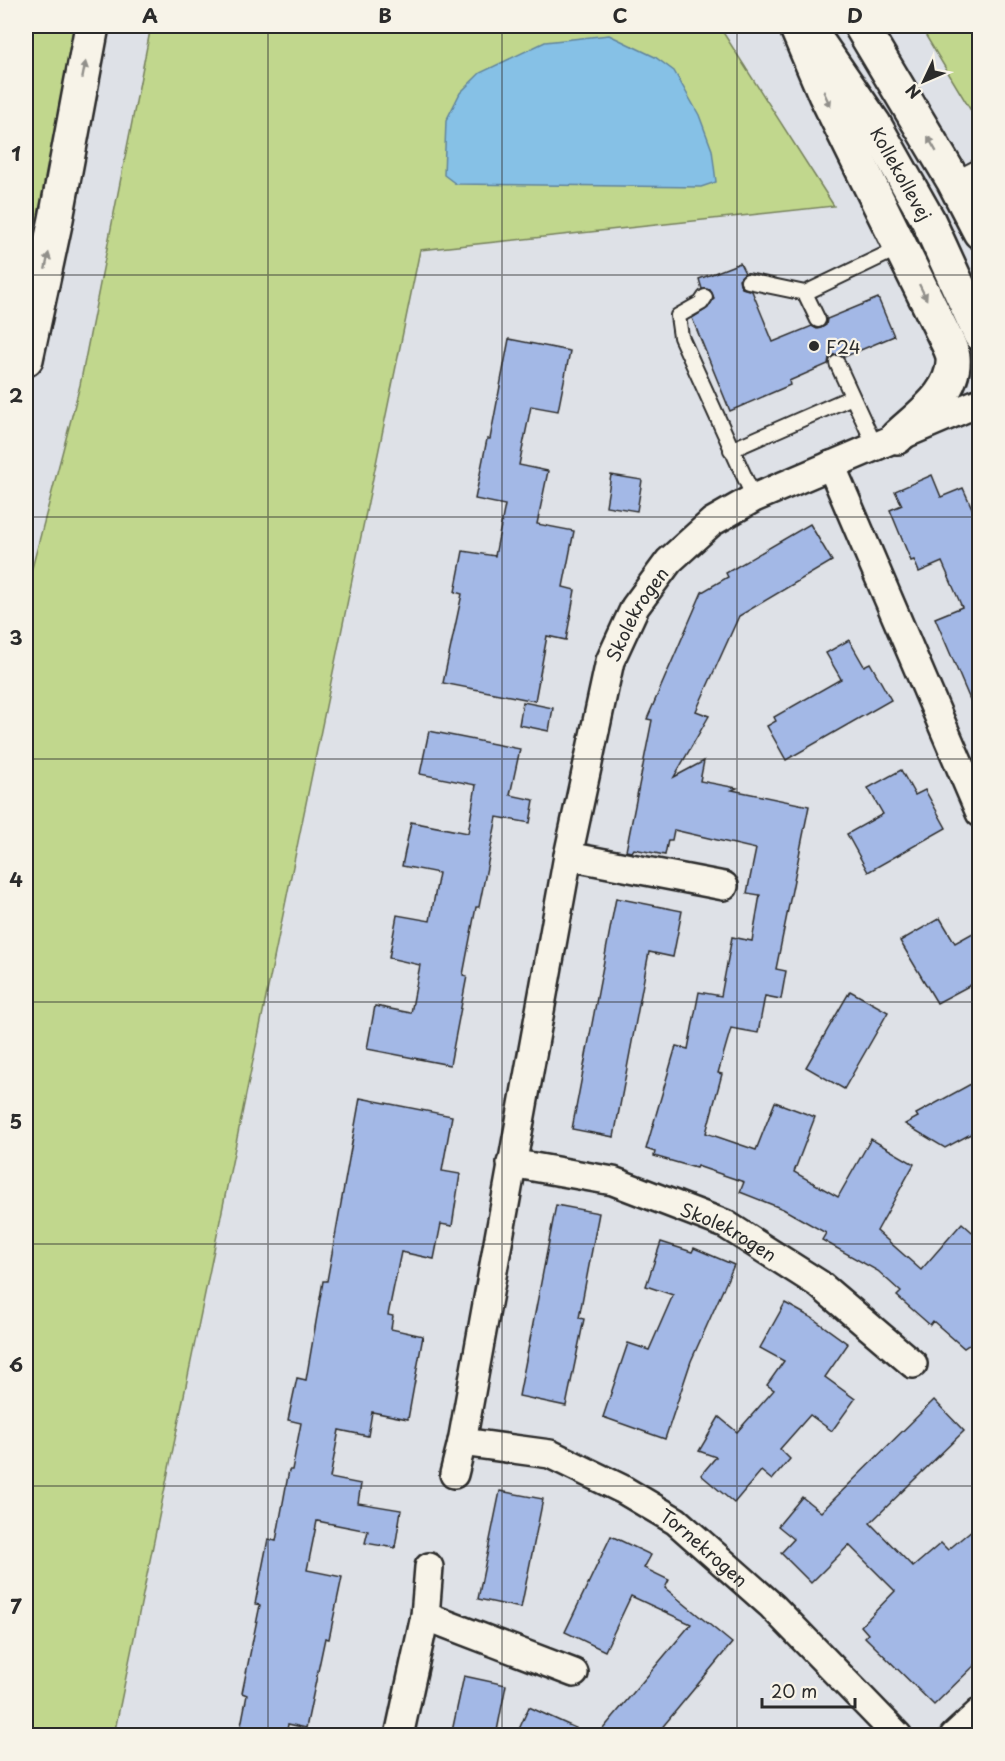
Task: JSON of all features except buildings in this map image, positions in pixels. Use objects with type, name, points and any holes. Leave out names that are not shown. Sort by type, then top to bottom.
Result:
[{"type":"main road","points":[[26,359],[56,219],[92,26]]},
{"type":"main road","points":[[796,26],[825,94],[953,357],[950,379],[938,398],[886,442]]},
{"type":"main road","name":"Kollekollevej","points":[[805,26],[874,124],[928,220],[980,334]]},
{"type":"main road","points":[[861,26],[967,173],[980,232]]},
{"type":"street","name":"Skolekrogen","points":[[454,1474],[462,1442],[568,856],[610,661],[635,608],[669,561],[712,522],[754,498],[980,402]]},
{"type":"street","points":[[831,465],[980,813]]},
{"type":"street","points":[[568,856],[724,886]]},
{"type":"street","name":"Skolekrogen","points":[[511,1163],[613,1181],[725,1224],[819,1284],[913,1364]]},
{"type":"street","name":"Tornekrogen","points":[[462,1442],[550,1454],[622,1489],[676,1521],[780,1614],[898,1736]]},
{"type":"street","points":[[399,1736],[425,1616],[429,1567]]},
{"type":"street","points":[[425,1616],[574,1673]]},
{"type":"street","points":[[954,1736],[980,1712]]},
{"type":"lane","points":[[748,281],[805,293],[901,247]]},
{"type":"lane","points":[[805,293],[818,320]]},
{"type":"lane","points":[[705,297],[701,303],[678,316],[681,337],[754,498]]},
{"type":"lane","points":[[837,363],[852,397],[886,442]]},
{"type":"lane","points":[[731,450],[852,397]]},
{"type":"green space","points":[[26,26],[82,26],[26,336]]},
{"type":"green space","points":[[151,26],[719,26],[834,206],[420,250],[114,1735],[26,1736],[26,591],[80,385]]},
{"type":"green space","points":[[920,26],[979,26],[979,124]]},
{"type":"water","points":[[609,35],[655,57],[674,71],[699,115],[712,150],[716,182],[701,187],[456,184],[444,175],[446,121],[460,93],[480,73],[545,42]]},
{"type":"place","name":"F24","points":[[814,346]]}]
